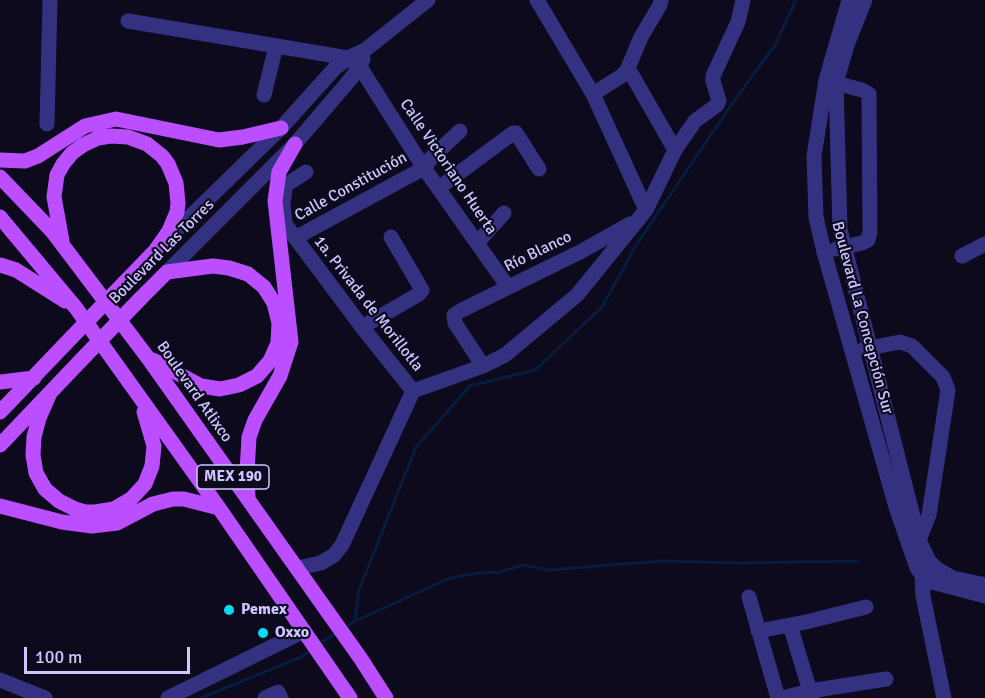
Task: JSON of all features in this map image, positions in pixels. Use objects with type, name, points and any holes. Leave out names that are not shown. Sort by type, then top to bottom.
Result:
[{"type":"main road","points":[[0,160],[26,161],[86,126],[116,119],[219,140],[281,128]]},
{"type":"main road","points":[[63,244],[54,197],[57,175],[72,153],[82,145],[98,138],[119,136],[137,140],[155,149],[168,164],[176,183],[177,212],[169,231],[155,251]]},
{"type":"main road","points":[[248,498],[249,437],[255,420],[280,376],[291,342],[275,201],[279,172],[295,144]]},
{"type":"main road","name":"Boulevard Atlixco","points":[[0,177],[63,244],[148,358],[361,658],[386,698]]},
{"type":"main road","name":"MEX 190","points":[[0,217],[76,308],[219,508],[350,698]]},
{"type":"main road","name":"Boulevard Las Torres","points":[[0,412],[155,251]]},
{"type":"main road","points":[[0,265],[16,270],[76,308]]},
{"type":"main road","points":[[148,358],[201,386],[220,389],[239,385],[256,376],[270,361],[278,343],[279,323],[274,303],[264,286],[248,274],[213,266],[167,272]]},
{"type":"main road","name":"Boulevard Las Torres","points":[[0,445],[167,272]]},
{"type":"main road","points":[[0,382],[34,378]]},
{"type":"main road","points":[[50,393],[34,437],[33,455],[36,473],[45,489],[59,501],[75,510],[95,512],[114,509],[131,499],[145,484],[152,466],[154,446],[137,395]]},
{"type":"main road","points":[[0,506],[62,522],[92,526],[117,523],[153,504],[173,499],[184,499],[219,508]]},
{"type":"street","points":[[47,124],[50,0]]},
{"type":"street","points":[[128,21],[276,46],[354,62],[365,50],[428,0]]},
{"type":"street","points":[[537,0],[593,94],[642,215]]},
{"type":"street","points":[[593,94],[622,75],[628,68],[641,37],[661,0]]},
{"type":"street","points":[[297,568],[321,563],[334,555],[342,545],[413,391],[483,366],[505,355],[577,295],[642,215],[675,150],[695,121],[717,105],[719,100],[712,81],[713,75],[738,22],[743,0]]},
{"type":"street","name":"Boulevard La Concepción Sur","points":[[849,0],[814,156],[816,217],[896,507],[917,568],[927,570],[840,229],[831,82],[865,0]]},
{"type":"street","points":[[264,95],[276,46]]},
{"type":"street","name":"Boulevard Las Torres","points":[[155,251],[281,128],[335,68],[354,62]]},
{"type":"street","name":"Boulevard Las Torres","points":[[167,272],[295,144],[348,82],[354,62]]},
{"type":"street","name":"Calle Victoriano Huerta","points":[[354,62],[424,168],[440,187],[508,286]]},
{"type":"street","points":[[628,68],[675,150]]},
{"type":"street","points":[[824,252],[868,240],[870,232],[868,94],[862,90],[831,82]]},
{"type":"street","name":"Calle Constitución","points":[[295,238],[424,168],[432,157],[460,131]]},
{"type":"street","points":[[440,187],[513,133],[516,134],[538,169]]},
{"type":"street","name":"1a. Privada de Morillotla","points":[[306,172],[286,185],[283,205],[285,224],[413,391]]},
{"type":"street","points":[[478,242],[504,213]]},
{"type":"street","name":"Río Blanco","points":[[483,366],[455,323],[454,315],[580,252],[642,215]]},
{"type":"street","points":[[362,327],[419,294],[422,290],[391,237]]},
{"type":"street","points":[[962,256],[985,244]]},
{"type":"street","points":[[580,252],[593,275]]},
{"type":"street","points":[[852,351],[900,342],[912,346],[943,377],[948,390],[929,515],[919,540]]},
{"type":"street","points":[[927,570],[985,585]]},
{"type":"street","points":[[927,570],[932,582],[985,596]]},
{"type":"street","points":[[927,570],[923,596],[944,698]]},
{"type":"street","points":[[748,597],[778,698]]},
{"type":"street","points":[[758,631],[866,607]]},
{"type":"street","points":[[790,624],[811,695]]},
{"type":"street","points":[[168,698],[306,633]]},
{"type":"street","points":[[782,698],[811,695],[886,679]]},
{"type":"street","points":[[0,680],[45,698]]},
{"type":"waterway","points":[[355,621],[359,590],[416,447],[470,386],[535,370],[602,307],[635,247],[729,108],[775,45],[796,0]]},
{"type":"waterway","points":[[344,628],[450,578],[500,572],[523,565],[548,570],[661,561],[738,563],[857,561]]},
{"type":"waterway","points":[[319,644],[336,633]]},
{"type":"waterway","points":[[201,698],[301,657],[311,650]]},
{"type":"place","name":"Pemex","points":[[229,610]]},
{"type":"place","name":"Oxxo","points":[[263,633]]}]
